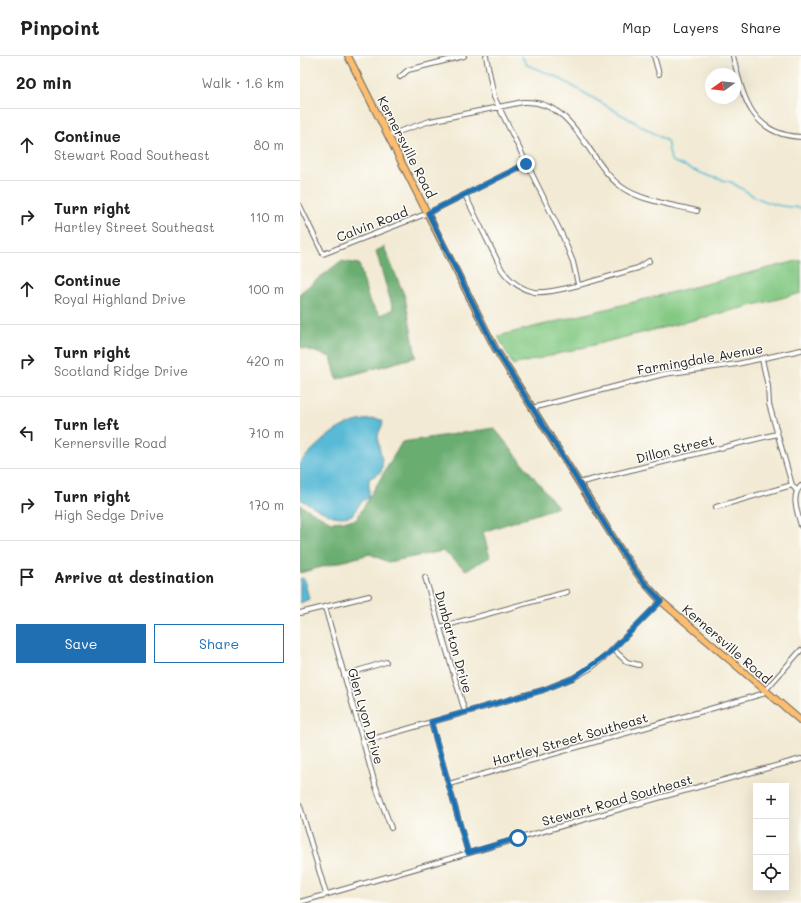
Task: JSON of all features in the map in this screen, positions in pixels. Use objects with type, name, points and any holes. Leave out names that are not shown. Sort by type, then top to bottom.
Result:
[{"type":"main road","name":"Kernersville Road","points":[[348,56],[495,348],[624,555],[642,580],[661,601],[801,721]]},
{"type":"street","points":[[400,77],[408,70],[464,56]]},
{"type":"street","points":[[486,56],[492,87],[499,107],[568,249],[578,284]]},
{"type":"street","points":[[654,56],[659,74]]},
{"type":"street","points":[[733,56],[745,99],[754,115],[772,131],[789,136],[801,137]]},
{"type":"street","points":[[389,135],[425,123],[499,107],[530,102],[550,106],[566,118],[613,179],[623,188],[643,197],[697,211]]},
{"type":"street","name":"Calvin Road","points":[[300,206],[323,254],[428,213],[526,164]]},
{"type":"street","points":[[465,195],[502,270],[516,284],[527,290],[541,292],[578,284],[638,268],[649,261]]},
{"type":"street","name":"Farmingdale Avenue","points":[[532,408],[664,374],[736,364],[801,350]]},
{"type":"street","points":[[762,359],[768,386],[769,404],[792,485],[797,491]]},
{"type":"street","name":"Dillon Street","points":[[578,483],[777,434]]},
{"type":"street","points":[[716,507],[792,485]]},
{"type":"street","points":[[801,486],[797,491],[795,499],[801,526]]},
{"type":"street","name":"Dunbarton Drive","points":[[425,577],[465,712]]},
{"type":"street","points":[[440,627],[567,592]]},
{"type":"street","points":[[300,613],[369,596]]},
{"type":"street","points":[[362,742],[563,683],[591,668],[613,649],[661,601]]},
{"type":"street","name":"Glen Lyon Drive","points":[[325,607],[362,742],[391,828]]},
{"type":"street","points":[[613,649],[627,662],[639,665]]},
{"type":"street","points":[[765,691],[801,650]]},
{"type":"street","points":[[344,675],[386,662]]},
{"type":"street","name":"Hartley Street Southeast","points":[[449,784],[640,730],[762,694],[765,691]]},
{"type":"street","points":[[431,722],[468,853]]},
{"type":"street","name":"Stewart Road Southeast","points":[[300,902],[801,759]]},
{"type":"street","points":[[300,806],[326,894]]},
{"type":"green space","points":[[384,247],[405,297],[416,357],[337,379],[331,357],[300,347],[300,293],[341,261],[359,264],[369,301],[380,315],[393,309],[376,251]]},
{"type":"green space","points":[[801,260],[801,293],[766,302],[513,365],[498,336]]},
{"type":"green space","points":[[494,428],[558,507],[483,532],[490,557],[466,570],[443,551],[388,562],[370,554],[300,573],[300,505],[331,522],[356,520],[402,442]]},
{"type":"water","points":[[364,420],[382,420],[383,422],[378,437],[382,459],[381,472],[369,479],[369,497],[361,502],[352,515],[338,517],[325,513],[300,499],[300,462],[326,438],[343,426]]},
{"type":"water","points":[[300,579],[304,579],[309,599],[300,603]]},
{"type":"waterway","points":[[521,56],[527,65],[557,77],[667,141],[672,161],[711,177],[731,182],[755,197],[767,202],[781,206],[801,208]]},
{"type":"route","points":[[518,838],[468,853],[431,722],[543,690],[573,678],[591,668],[607,655],[661,601],[642,580],[624,555],[495,348],[428,213],[526,164]]}]
